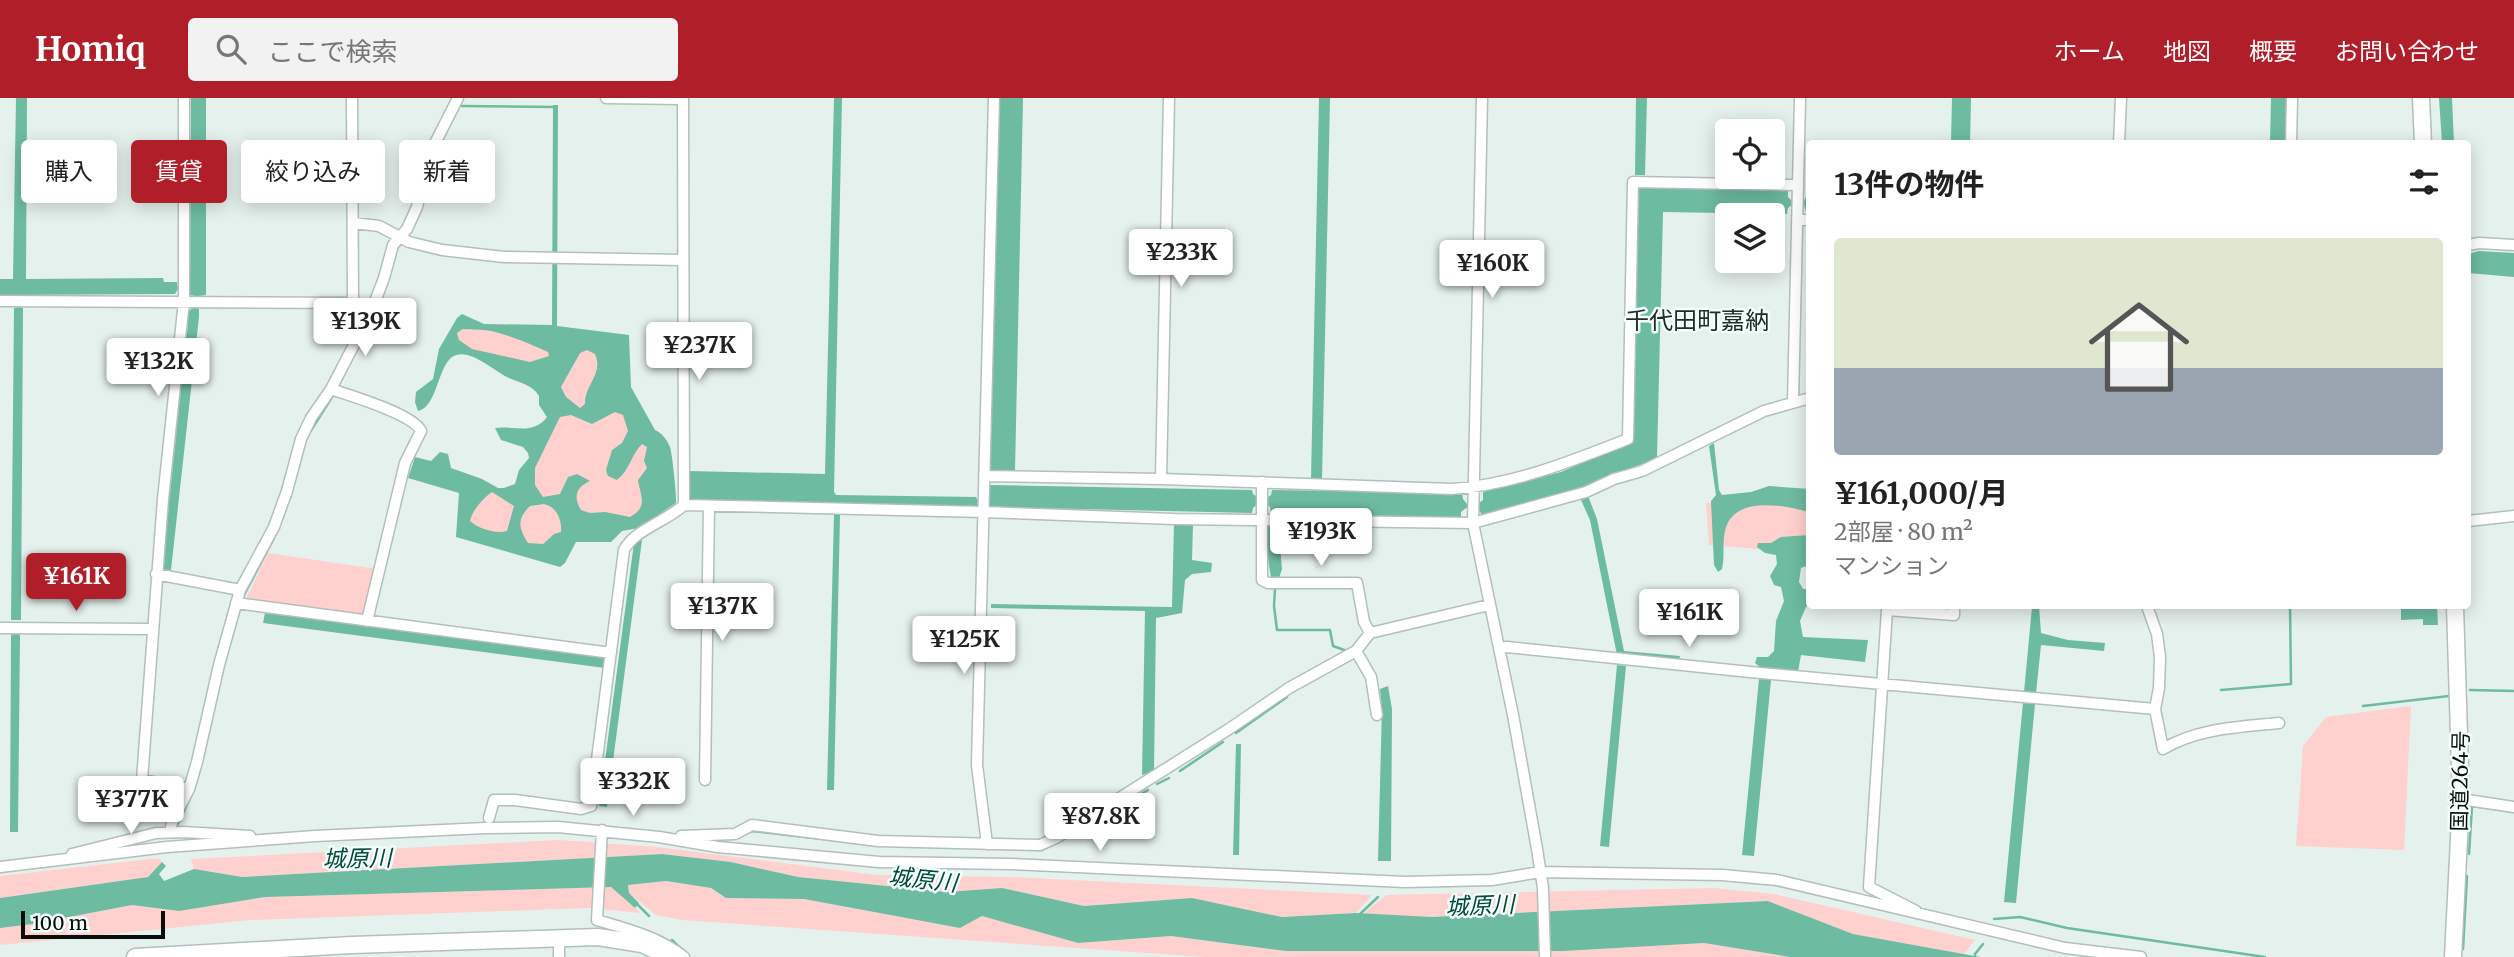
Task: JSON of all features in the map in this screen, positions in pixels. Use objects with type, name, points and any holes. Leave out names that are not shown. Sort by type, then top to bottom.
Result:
[{"type":"main road","points":[[2421,98],[2423,140]]},
{"type":"main road","name":"国道264号","points":[[2453,957],[2461,799],[2455,609]]},
{"type":"main road","points":[[135,957],[352,945],[598,937],[642,944],[670,957]]},
{"type":"street","points":[[184,98],[184,292],[156,574],[142,780],[189,789]]},
{"type":"street","points":[[352,98],[353,303]]},
{"type":"street","points":[[170,832],[172,822],[189,789],[240,590],[274,527],[301,439],[311,418],[331,389],[371,312],[393,245],[407,229],[417,206],[430,153],[458,98]]},
{"type":"street","points":[[488,818],[494,800],[515,800],[581,809],[591,806],[624,550],[634,537],[676,513],[684,505],[683,98],[606,98]]},
{"type":"street","points":[[987,844],[977,765],[994,98]]},
{"type":"street","points":[[1161,479],[1169,98]]},
{"type":"street","points":[[1482,98],[1473,523],[1513,715],[1543,888],[1545,957]]},
{"type":"street","points":[[1793,402],[1800,98]]},
{"type":"street","points":[[2119,140],[2120,98]]},
{"type":"street","points":[[2291,140],[2292,98]]},
{"type":"street","points":[[985,476],[1472,488],[1562,465],[1628,439],[1633,182],[1798,185]]},
{"type":"street","points":[[1797,220],[1806,220]]},
{"type":"street","points":[[354,223],[380,226],[409,242],[442,250],[504,257],[683,260]]},
{"type":"street","points":[[2471,244],[2514,246]]},
{"type":"street","points":[[0,301],[184,292],[353,303],[371,312]]},
{"type":"street","points":[[331,389],[387,409],[418,424],[421,431],[405,463],[367,621]]},
{"type":"street","points":[[684,505],[984,506],[1161,518],[1473,523],[1586,492],[1614,479],[1642,471],[1764,411],[1806,399]]},
{"type":"street","points":[[1262,482],[1262,580],[1268,583],[1357,583],[1364,622],[1370,633]]},
{"type":"street","points":[[705,780],[709,506]]},
{"type":"street","points":[[2471,521],[2514,516]]},
{"type":"street","points":[[156,574],[240,590]]},
{"type":"street","points":[[236,603],[611,653]]},
{"type":"street","points":[[659,837],[736,834],[752,825],[878,841],[1040,845],[1056,838],[1229,729],[1289,688],[1356,651],[1370,633],[1489,605]]},
{"type":"street","points":[[1933,918],[1869,887],[1887,610],[1954,615],[1954,609]]},
{"type":"street","points":[[2148,609],[2157,634],[2160,657],[2160,688],[2155,709],[2163,749],[2175,742],[2220,729],[2280,723]]},
{"type":"street","points":[[0,628],[152,629]]},
{"type":"street","points":[[1499,649],[1507,647],[2155,709]]},
{"type":"street","points":[[1356,651],[1371,677],[1377,715]]},
{"type":"street","points":[[2461,799],[2514,807]]},
{"type":"street","points":[[0,867],[167,847],[264,840],[485,828],[558,827],[659,837],[719,847],[879,862],[1022,865],[1405,882],[1492,880],[1540,872],[1721,875],[1777,880],[2064,948],[2141,957]]},
{"type":"street","points":[[602,830],[597,920],[639,933],[673,948],[684,957]]},
{"type":"street","points":[[53,862],[61,857],[156,833],[248,836],[264,840]]},
{"type":"street","points":[[559,939],[559,957]]},
{"type":"shaded area","points":[[16,98],[27,98],[27,140],[21,140],[21,203],[26,203],[26,279],[163,278],[164,282],[177,282],[177,286],[190,286],[190,203],[206,203],[206,295],[199,296],[199,317],[171,570],[162,570],[189,311],[195,306],[195,296],[190,295],[190,290],[178,289],[175,294],[0,295],[0,279],[13,279]]},
{"type":"shaded area","points":[[191,98],[206,98],[206,140],[191,140]]},
{"type":"shaded area","points":[[834,98],[842,98],[836,495],[976,497],[978,501],[989,501],[990,485],[1252,490],[1253,494],[1262,498],[1271,495],[1272,490],[1462,493],[1467,504],[1479,503],[1483,500],[1483,492],[1561,472],[1633,441],[1639,188],[1788,191],[1788,197],[1792,201],[1804,201],[1806,197],[1806,212],[1804,205],[1792,205],[1787,214],[1785,203],[1715,203],[1715,213],[1663,212],[1657,458],[1581,488],[1483,517],[1478,508],[1466,508],[1461,512],[1461,519],[1271,513],[1270,507],[1262,504],[1253,508],[1252,513],[687,500],[688,471],[825,474]]},
{"type":"shaded area","points":[[998,98],[1023,98],[1015,471],[990,471]]},
{"type":"shaded area","points":[[1319,98],[1330,98],[1322,480],[1311,479]]},
{"type":"shaded area","points":[[1636,98],[1647,98],[1645,175],[1635,175]]},
{"type":"shaded area","points":[[1952,98],[1971,98],[1970,140],[1951,140]]},
{"type":"shaded area","points":[[2271,98],[2287,98],[2286,140],[2270,140]]},
{"type":"shaded area","points":[[2439,98],[2452,98],[2454,140],[2442,140]]},
{"type":"shaded area","points":[[553,105],[558,105],[557,326],[629,335],[631,387],[655,430],[664,437],[670,447],[676,499],[676,503],[639,528],[622,531],[611,542],[576,542],[560,567],[456,537],[459,493],[408,478],[415,457],[431,461],[440,452],[448,454],[451,468],[498,488],[515,484],[519,470],[529,458],[528,453],[523,447],[501,440],[495,428],[529,428],[547,417],[539,405],[539,396],[533,389],[473,357],[458,354],[447,363],[429,403],[418,411],[416,392],[433,379],[439,349],[462,314],[484,324],[552,325]],"holes":[[[463,329],[491,331],[548,352],[549,356],[530,362],[472,349],[459,340],[457,333]],[[587,350],[595,354],[597,361],[596,374],[587,391],[585,404],[580,408],[566,397],[561,387],[580,353]],[[615,412],[623,415],[628,431],[622,443],[612,450],[606,470],[608,476],[617,480],[642,444],[647,447],[644,461],[647,468],[638,480],[641,506],[630,517],[581,510],[577,493],[590,481],[577,474],[568,477],[560,494],[543,497],[535,485],[535,468],[560,417],[571,415],[592,424]],[[492,492],[514,506],[507,531],[487,530],[470,521],[475,509]],[[530,506],[549,506],[558,515],[561,532],[554,534],[543,544],[528,543],[520,523]]]},
{"type":"shaded area","points":[[2479,251],[2514,253],[2514,277],[2471,273],[2471,253]]},
{"type":"shaded area","points":[[14,308],[23,308],[21,620],[11,620]]},
{"type":"shaded area","points":[[461,322],[618,342],[614,386],[660,451],[663,498],[633,523],[572,529],[557,561],[466,531],[465,482],[517,496],[556,410],[548,378],[447,348]]},
{"type":"shaded area","points":[[1714,443],[1719,490],[1722,495],[1751,492],[1769,486],[1806,489],[1806,511],[1760,505],[1738,512],[1725,531],[1723,564],[1718,572],[1714,565],[1711,501],[1716,495],[1709,446]]},
{"type":"shaded area","points":[[1588,496],[1597,519],[1624,651],[1680,656],[1679,660],[1617,655],[1590,520],[1581,500]]},
{"type":"shaded area","points":[[1806,499],[1806,553],[1709,545],[1706,503]]},
{"type":"shaded area","points":[[834,515],[840,515],[834,790],[827,790]]},
{"type":"shaded area","points":[[1278,523],[1282,569],[1279,578],[1271,577],[1266,548],[1266,524]]},
{"type":"shaded area","points":[[1174,524],[1193,524],[1192,560],[1212,563],[1211,572],[1192,574],[1185,580],[1182,613],[1156,618],[1154,771],[1142,775],[1145,611],[991,608],[991,604],[1172,607]]},
{"type":"shaded area","points":[[1806,535],[1806,566],[1801,568],[1799,582],[1803,589],[1806,589],[1806,607],[1800,621],[1803,637],[1868,640],[1865,662],[1801,655],[1798,672],[1761,668],[1755,663],[1757,657],[1768,657],[1774,651],[1776,621],[1784,601],[1781,587],[1774,585],[1770,576],[1777,564],[1776,555],[1765,553],[1757,547],[1758,543],[1771,543],[1781,537]]},
{"type":"shaded area","points":[[642,540],[607,807],[599,806],[634,543]]},
{"type":"shaded area","points":[[268,553],[377,569],[364,615],[245,601]]},
{"type":"shaded area","points":[[2032,609],[2039,609],[2041,633],[2068,640],[2105,643],[2104,651],[2041,645],[2036,693],[2024,692]]},
{"type":"shaded area","points":[[2401,609],[2437,609],[2438,625],[2423,625],[2423,619],[2401,620]]},
{"type":"shaded area","points":[[265,613],[606,658],[605,668],[263,623]]},
{"type":"shaded area","points":[[11,635],[20,635],[18,832],[10,832]]},
{"type":"shaded area","points":[[1617,665],[1626,666],[1609,847],[1600,846]]},
{"type":"shaded area","points":[[1759,679],[1771,680],[1754,856],[1742,855]]},
{"type":"shaded area","points":[[1388,686],[1392,709],[1391,861],[1378,861],[1382,708],[1380,689]]},
{"type":"shaded area","points":[[2023,703],[2035,704],[2016,903],[2004,902]]},
{"type":"shaded area","points":[[2411,706],[2404,850],[2296,846],[2303,746],[2326,717]]},
{"type":"shaded area","points":[[1236,744],[1241,744],[1239,855],[1233,855]]},
{"type":"shaded area","points":[[559,840],[657,847],[877,875],[1009,877],[1372,895],[1356,913],[1282,917],[1192,898],[1084,906],[1002,888],[947,892],[798,877],[731,862],[662,854],[242,877],[194,869],[191,859]]},
{"type":"shaded area","points":[[662,854],[731,862],[798,877],[947,892],[1002,888],[1084,906],[1192,898],[1282,917],[1356,913],[1432,917],[1768,901],[1853,934],[1980,957],[1790,957],[1704,943],[1564,951],[1286,951],[1171,936],[1078,943],[982,916],[960,928],[804,899],[726,898],[711,888],[666,881],[628,885],[629,893],[639,903],[635,908],[611,887],[265,897],[179,911],[132,905],[0,928],[0,898],[148,877],[162,862],[166,866],[159,874],[164,881],[194,869],[242,877]]},
{"type":"shaded area","points":[[159,858],[162,862],[148,877],[0,898],[0,876]]},
{"type":"shaded area","points":[[666,881],[711,888],[726,898],[804,899],[960,928],[982,916],[1078,943],[1171,936],[1286,951],[1564,951],[1704,943],[1790,957],[1205,957],[682,920],[656,915],[629,893],[628,885]]},
{"type":"shaded area","points":[[611,887],[641,913],[589,908],[251,920],[0,945],[0,928],[132,905],[179,911],[265,897]]},
{"type":"shaded area","points":[[1714,888],[1774,894],[1975,940],[1964,954],[1853,934],[1768,901],[1432,917],[1363,914],[1386,895]]},
{"type":"waterway","points":[[462,106],[553,107]]},
{"type":"waterway","points":[[338,386],[343,376]]},
{"type":"waterway","points":[[310,432],[334,394]]},
{"type":"waterway","points":[[243,597],[274,538]]},
{"type":"waterway","points":[[1275,589],[1277,630],[1330,630],[1333,646],[1347,651]]},
{"type":"waterway","points":[[2221,690],[2291,684],[2290,609]]},
{"type":"waterway","points":[[2470,690],[2514,691]]},
{"type":"waterway","points":[[2363,706],[2449,696]]},
{"type":"waterway","points":[[1236,733],[1287,697]]},
{"type":"waterway","points":[[1180,771],[1223,742]]},
{"type":"waterway","points":[[194,790],[200,769]]},
{"type":"waterway","points":[[1157,784],[1169,778]]},
{"type":"waterway","points":[[1121,805],[1148,790]]},
{"type":"waterway","points":[[176,828],[191,796]]},
{"type":"waterway","points":[[2469,854],[2472,806],[2508,811]]},
{"type":"waterway","points":[[1098,820],[1107,814]]},
{"type":"waterway","points":[[876,845],[1042,850],[1082,829]]},
{"type":"waterway","points":[[744,834],[753,831],[866,844]]},
{"type":"waterway","points":[[2463,949],[2467,876]]},
{"type":"waterway","points":[[1360,914],[1378,897]]},
{"type":"waterway","points":[[637,904],[649,916]]},
{"type":"waterway","points":[[1994,919],[2020,917],[2067,928],[2265,957]]},
{"type":"waterway","points":[[672,940],[682,950]]},
{"type":"waterway","points":[[1975,957],[1983,944]]},
{"type":"district","name":"千代田町嘉納","points":[[1697,320]]},
{"type":"water label","name":"城原川","points":[[357,858]]},
{"type":"water label","name":"城原川","points":[[923,879]]},
{"type":"water label","name":"城原川","points":[[1480,905]]}]
